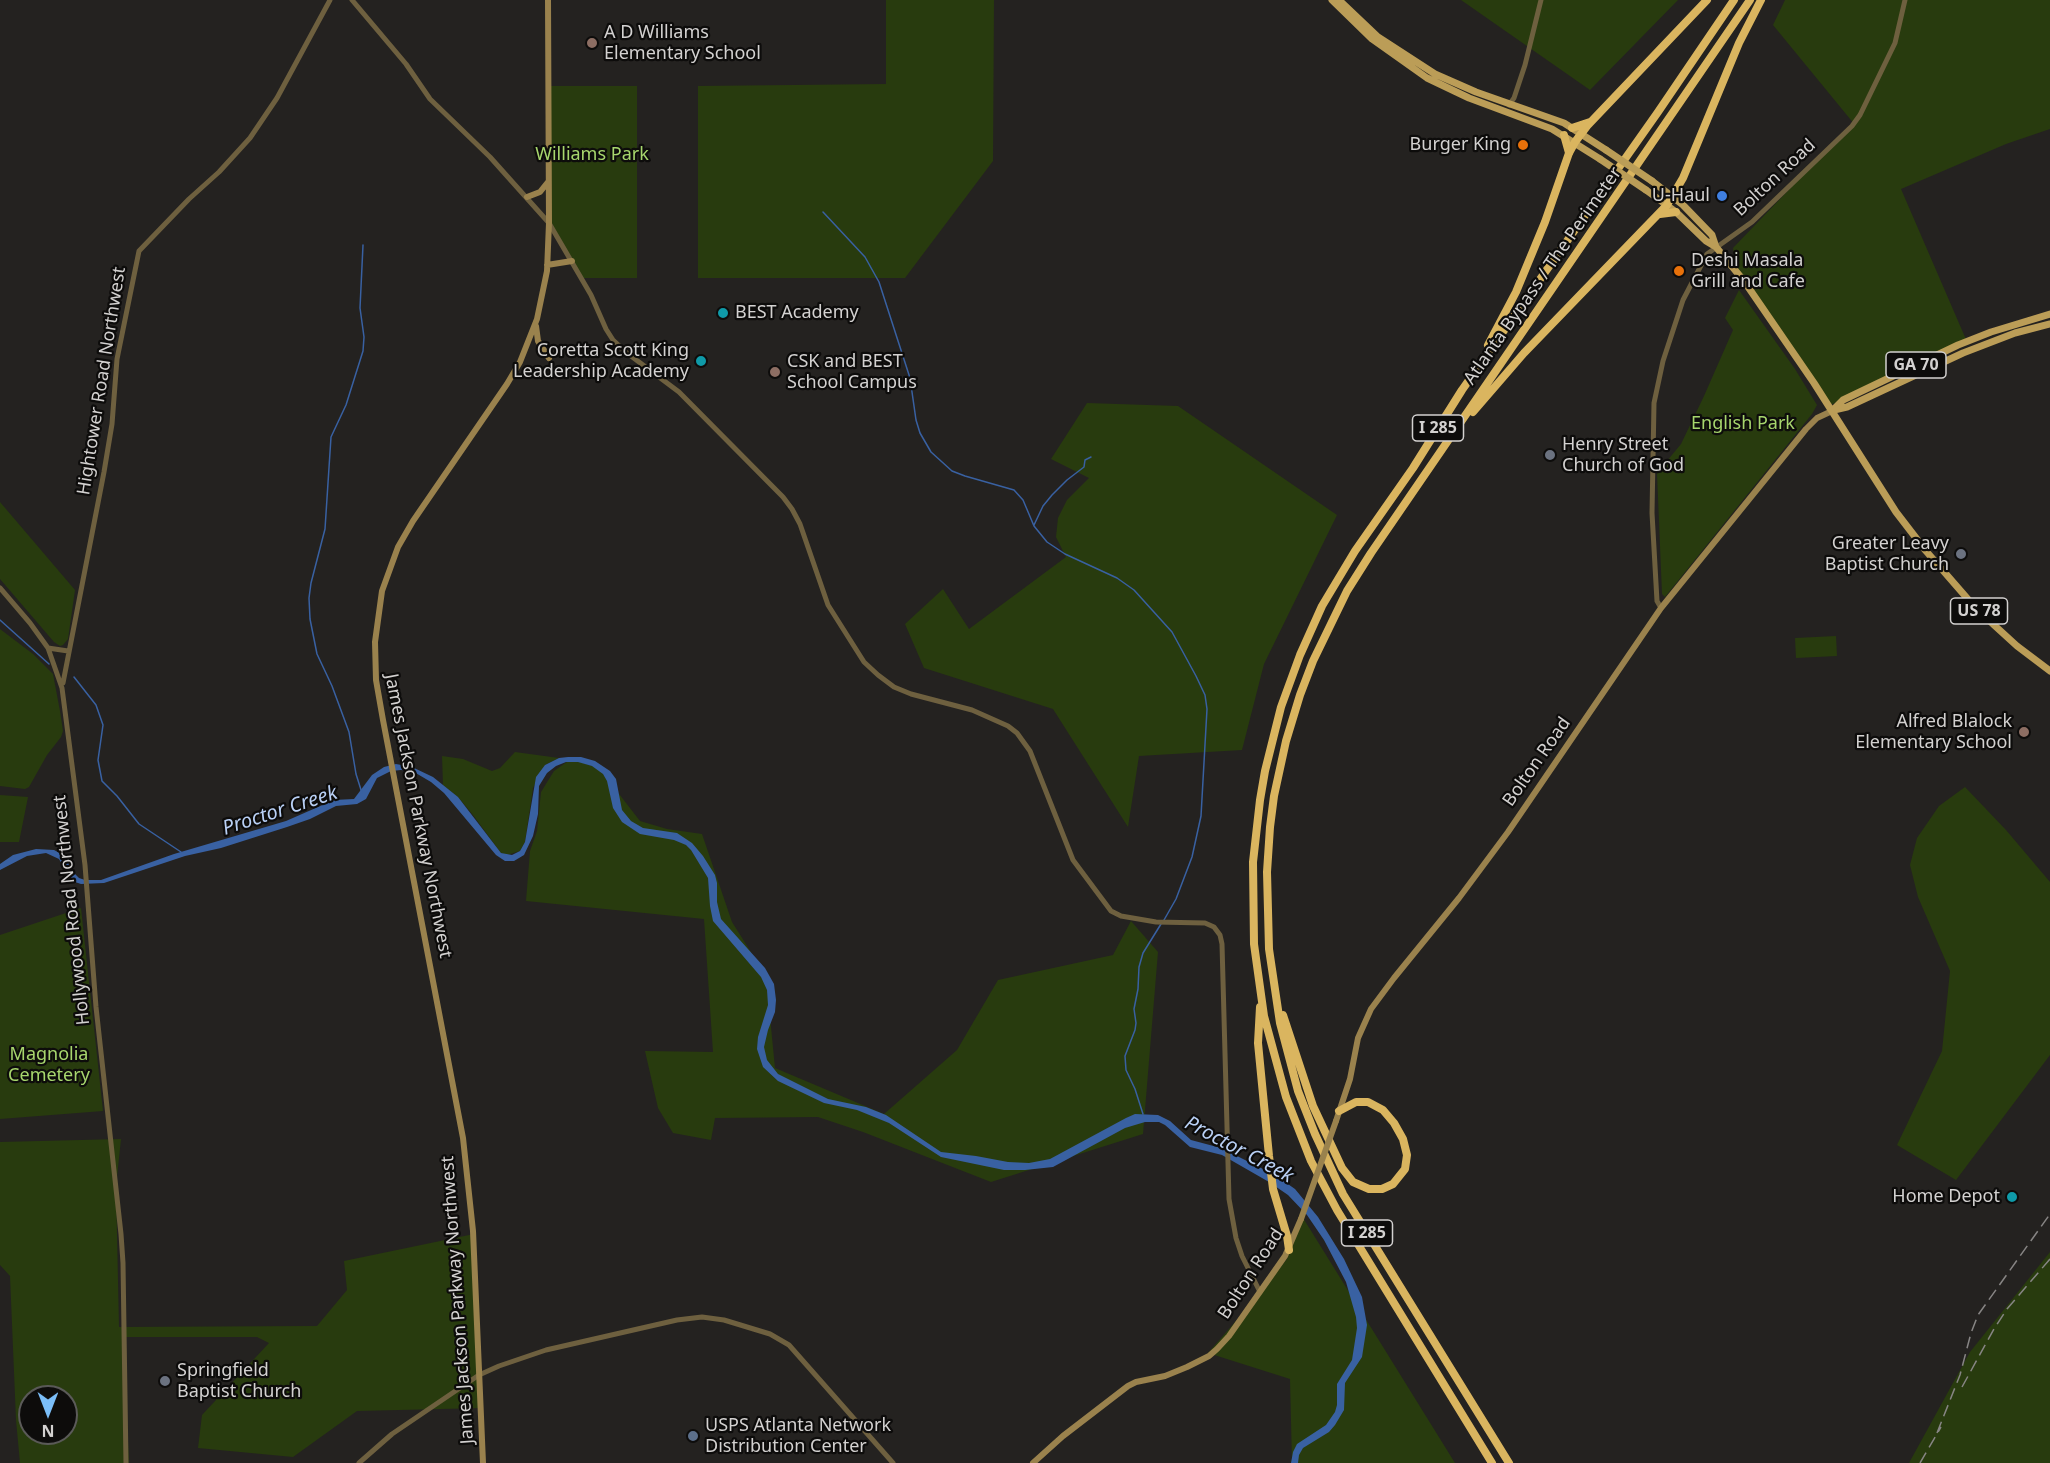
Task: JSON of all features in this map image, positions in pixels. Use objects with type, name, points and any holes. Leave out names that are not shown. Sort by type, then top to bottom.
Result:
[{"type":"highway","points":[[1462,390],[1516,292],[1575,142],[1591,122],[1707,0]]},
{"type":"highway","name":"Atlanta Bypass / The Perimeter","points":[[1492,1463],[1321,1181],[1302,1141],[1286,1097],[1272,1053],[1261,997],[1253,926],[1254,843],[1265,771],[1281,707],[1299,655],[1322,606],[1355,551],[1413,468],[1462,390],[1734,0]]},
{"type":"highway","name":"Atlanta Bypass / The Perimeter","points":[[1509,1463],[1359,1220],[1328,1164],[1306,1112],[1291,1068],[1272,982],[1267,927],[1268,849],[1280,765],[1293,716],[1313,661],[1347,591],[1750,0]]},
{"type":"highway","points":[[1447,443],[1524,353],[1659,215],[1673,197],[1739,43],[1761,0]]},
{"type":"highway","points":[[1572,128],[1591,122]]},
{"type":"highway","points":[[1564,135],[1569,153]]},
{"type":"highway","points":[[1659,215],[1676,213]]},
{"type":"highway","points":[[1272,982],[1313,1106],[1342,1168],[1353,1182],[1369,1189],[1382,1189],[1393,1184],[1402,1174],[1406,1161],[1403,1139],[1395,1123],[1383,1110],[1368,1102],[1356,1102],[1339,1112]]},
{"type":"highway","points":[[1261,997],[1258,1043],[1269,1156],[1277,1206],[1287,1236],[1288,1250]]},
{"type":"main road","name":"James Jackson Parkway Northwest","points":[[483,1463],[473,1231],[463,1138],[390,758],[375,663],[379,608],[388,571],[398,547],[413,521],[507,384],[520,362],[536,321],[547,265],[549,223],[548,0]]},
{"type":"main road","name":"US 78","points":[[1332,0],[1362,30],[1416,71],[1455,92],[1542,124],[1564,135],[1667,205],[1706,241],[1716,247]]},
{"type":"main road","name":"US 78","points":[[1339,0],[1366,27],[1411,60],[1460,86],[1572,128],[1673,197],[1712,236],[1716,247],[1758,301],[1832,411],[1877,484],[1926,551],[1972,604],[2017,646],[2050,671]]},
{"type":"main road","points":[[527,197],[540,192],[548,182]]},
{"type":"main road","points":[[547,265],[572,261]]},
{"type":"main road","name":"GA 70","points":[[1832,411],[1843,400],[1958,345],[2050,314]]},
{"type":"main road","points":[[536,321],[538,341],[549,358]]},
{"type":"main road","name":"GA 70","points":[[1832,411],[1847,407],[1974,349],[2015,333],[2050,324]]},
{"type":"main road","points":[[1661,608],[1806,429],[1817,418],[1832,411]]},
{"type":"main road","name":"Bolton Road","points":[[1033,1463],[1063,1436],[1122,1390],[1136,1382],[1165,1376],[1209,1356],[1229,1336],[1288,1250],[1336,1121],[1350,1079],[1358,1038],[1371,1009],[1508,832],[1661,608]]},
{"type":"street","name":"Hightower Road Northwest","points":[[62,688],[104,472],[112,424],[117,359],[139,251],[250,138],[277,98],[330,0]]},
{"type":"street","points":[[352,0],[406,64],[434,104],[490,157],[549,223],[591,295],[613,339],[627,353],[679,392],[783,497],[800,524],[827,604],[864,662],[894,687],[911,694],[972,710],[1008,726],[1017,733],[1030,751],[1073,860],[1111,911],[1120,916],[1156,922],[1205,923],[1214,927],[1220,935],[1229,1199],[1236,1238],[1260,1292]]},
{"type":"street","points":[[1503,111],[1514,99],[1535,29],[1541,0]]},
{"type":"street","name":"Bolton Road","points":[[1661,608],[1656,601],[1652,513],[1654,403],[1657,382],[1683,300],[1707,254],[1752,222],[1852,126],[1860,115],[1895,43],[1905,0]]},
{"type":"street","name":"Hollywood Road Northwest","points":[[0,588],[48,648],[62,688],[81,829],[96,1007],[123,1263],[126,1463]]},
{"type":"street","points":[[48,648],[68,651]]},
{"type":"street","points":[[359,1463],[392,1434],[479,1375],[499,1366],[529,1355],[677,1320],[702,1317],[724,1320],[770,1334],[789,1345],[893,1463]]},
{"type":"green space","points":[[886,0],[994,0],[993,161],[905,278],[698,278],[698,86],[886,84]]},
{"type":"green space","points":[[1461,0],[1678,0],[1590,90]]},
{"type":"green space","points":[[1785,0],[2050,0],[2050,129],[2006,144],[1901,189],[1968,344],[1828,406],[1737,275],[1733,248],[1855,125],[1773,25]]},
{"type":"green space","name":"Williams Park","points":[[546,86],[637,86],[637,278],[582,278],[549,223]]},
{"type":"green space","name":"English Park","points":[[1739,290],[1795,369],[1817,405],[1665,597],[1662,594],[1657,473],[1681,444],[1704,396],[1733,330],[1725,318]]},
{"type":"green space","points":[[1087,403],[1178,406],[1337,515],[1264,664],[1242,750],[1139,756],[1128,827],[1053,709],[924,668],[905,624],[943,589],[969,629],[1066,557],[1056,537],[1058,518],[1067,500],[1089,478],[1051,459]]},
{"type":"green space","points":[[0,502],[75,590],[68,639],[63,645],[60,646],[54,642],[0,579]]},
{"type":"green space","points":[[0,629],[33,654],[53,674],[60,711],[63,731],[61,737],[47,755],[29,787],[25,789],[0,786]]},
{"type":"green space","points":[[1836,636],[1837,656],[1796,658],[1795,638]]},
{"type":"green space","points":[[515,752],[559,758],[545,765],[533,788],[525,842],[520,851],[507,855],[501,853],[458,797],[443,785],[442,756],[463,759],[492,771],[500,768]]},
{"type":"green space","points":[[571,759],[599,768],[640,821],[667,829],[702,834],[732,922],[766,976],[775,1068],[884,1114],[957,1050],[998,980],[1113,955],[1131,921],[1158,952],[1143,1134],[991,1182],[818,1117],[715,1118],[711,1140],[673,1133],[658,1108],[645,1051],[713,1052],[704,919],[526,901],[530,851],[537,831],[541,792],[554,771]]},
{"type":"green space","points":[[1965,787],[2006,830],[2050,882],[2050,1055],[1956,1180],[1897,1145],[1942,1051],[1950,971],[1918,897],[1910,865],[1917,838],[1939,806]]},
{"type":"green space","points":[[0,795],[28,797],[19,842],[0,842]]},
{"type":"green space","name":"Magnolia Cemetery","points":[[81,908],[103,1111],[0,1119],[0,935]]},
{"type":"green space","points":[[121,1139],[116,1187],[119,1327],[317,1326],[347,1290],[344,1261],[474,1234],[483,1408],[357,1411],[293,1457],[198,1448],[202,1415],[269,1343],[257,1337],[126,1337],[125,1374],[129,1463],[20,1463],[18,1445],[78,1445],[78,1385],[18,1385],[18,1442],[10,1276],[0,1265],[0,1142]]},
{"type":"green space","points":[[1300,1213],[1455,1463],[1292,1463],[1290,1379],[1208,1353],[1287,1259]]},
{"type":"green space","points":[[2050,1252],[2050,1463],[1909,1463],[1970,1352]]},
{"type":"water","points":[[581,757],[595,761],[610,771],[616,779],[622,810],[631,821],[643,828],[677,833],[692,843],[703,856],[715,875],[721,919],[765,968],[774,984],[775,1012],[764,1047],[767,1060],[778,1074],[828,1099],[866,1107],[886,1115],[941,1152],[1008,1162],[1029,1163],[1050,1159],[1135,1114],[1158,1115],[1170,1121],[1191,1140],[1221,1148],[1275,1175],[1295,1189],[1318,1217],[1344,1259],[1362,1297],[1367,1325],[1362,1357],[1345,1383],[1344,1410],[1329,1432],[1303,1448],[1298,1463],[1291,1463],[1297,1444],[1326,1425],[1335,1412],[1337,1384],[1352,1360],[1357,1328],[1346,1282],[1324,1240],[1307,1215],[1288,1195],[1222,1155],[1190,1147],[1159,1122],[1145,1122],[1125,1128],[1053,1167],[1004,1170],[941,1157],[889,1123],[857,1110],[824,1103],[778,1081],[763,1067],[757,1049],[758,1037],[768,1005],[767,990],[761,977],[713,921],[708,878],[686,845],[674,840],[640,834],[622,822],[613,808],[607,781],[603,774],[592,766],[578,762],[566,762],[547,773],[539,786],[538,814],[533,836],[524,855],[514,861],[505,861],[496,855],[444,793],[431,782],[414,772],[401,770],[391,771],[377,778],[366,799],[357,804],[336,806],[287,827],[221,848],[185,856],[104,883],[75,882],[59,859],[46,853],[27,856],[0,870],[0,864],[13,855],[36,849],[54,850],[65,856],[79,878],[101,880],[174,854],[286,821],[334,800],[354,799],[372,775],[384,767],[396,764],[412,767],[433,777],[458,797],[501,853],[512,855],[520,851],[525,842],[536,777],[545,765],[559,758]]},
{"type":"waterway","points":[[823,212],[865,257],[879,282],[910,378],[916,420],[920,433],[931,452],[952,471],[1014,490],[1023,500],[1034,526],[1047,542],[1065,554],[1117,578],[1134,590],[1172,632],[1196,676],[1205,695],[1207,709],[1201,816],[1192,857],[1176,899],[1164,920]]},
{"type":"waterway","points":[[362,793],[356,774],[349,732],[317,654],[310,619],[309,598],[325,529],[331,437],[346,405],[363,351],[364,337],[360,308],[363,245]]},
{"type":"waterway","points":[[1034,525],[1043,506],[1052,495],[1084,467],[1085,460],[1091,457]]},
{"type":"waterway","points":[[0,620],[49,664]]},
{"type":"waterway","points":[[74,677],[96,705],[103,725],[98,760],[102,781],[139,824],[181,852]]},
{"type":"waterway","points":[[1143,1114],[1126,1070],[1125,1056],[1135,1030],[1134,1009],[1139,967],[1143,953],[1161,924]]},
{"type":"railway","points":[[1937,1433],[1960,1375],[1978,1315],[2050,1214]]},
{"type":"railway","points":[[1962,1387],[2007,1309],[2050,1259]]},
{"type":"railway","points":[[1920,1463],[1941,1427]]},
{"type":"place","name":"A D Williams Elementary School","points":[[592,43]]},
{"type":"place","name":"Burger King","points":[[1523,145]]},
{"type":"place","name":"U-Haul","points":[[1722,196]]},
{"type":"place","name":"Deshi Masala Grill and Cafe","points":[[1679,271]]},
{"type":"place","name":"BEST Academy","points":[[723,313]]},
{"type":"place","name":"Coretta Scott King Leadership Academy","points":[[701,361]]},
{"type":"place","name":"CSK and BEST School Campus","points":[[775,372]]},
{"type":"place","name":"Henry Street Church of God","points":[[1550,455]]},
{"type":"place","name":"Greater Leavy Baptist Church","points":[[1961,554]]},
{"type":"place","name":"Alfred Blalock Elementary School","points":[[2024,732]]},
{"type":"place","name":"Home Depot","points":[[2012,1197]]},
{"type":"place","name":"Springfield Baptist Church","points":[[165,1381]]},
{"type":"place","name":"USPS Atlanta Network Distribution Center","points":[[693,1436]]},
{"type":"water label","name":"Proctor Creek","points":[[280,811]]},
{"type":"water label","name":"Proctor Creek","points":[[1239,1150]]}]
